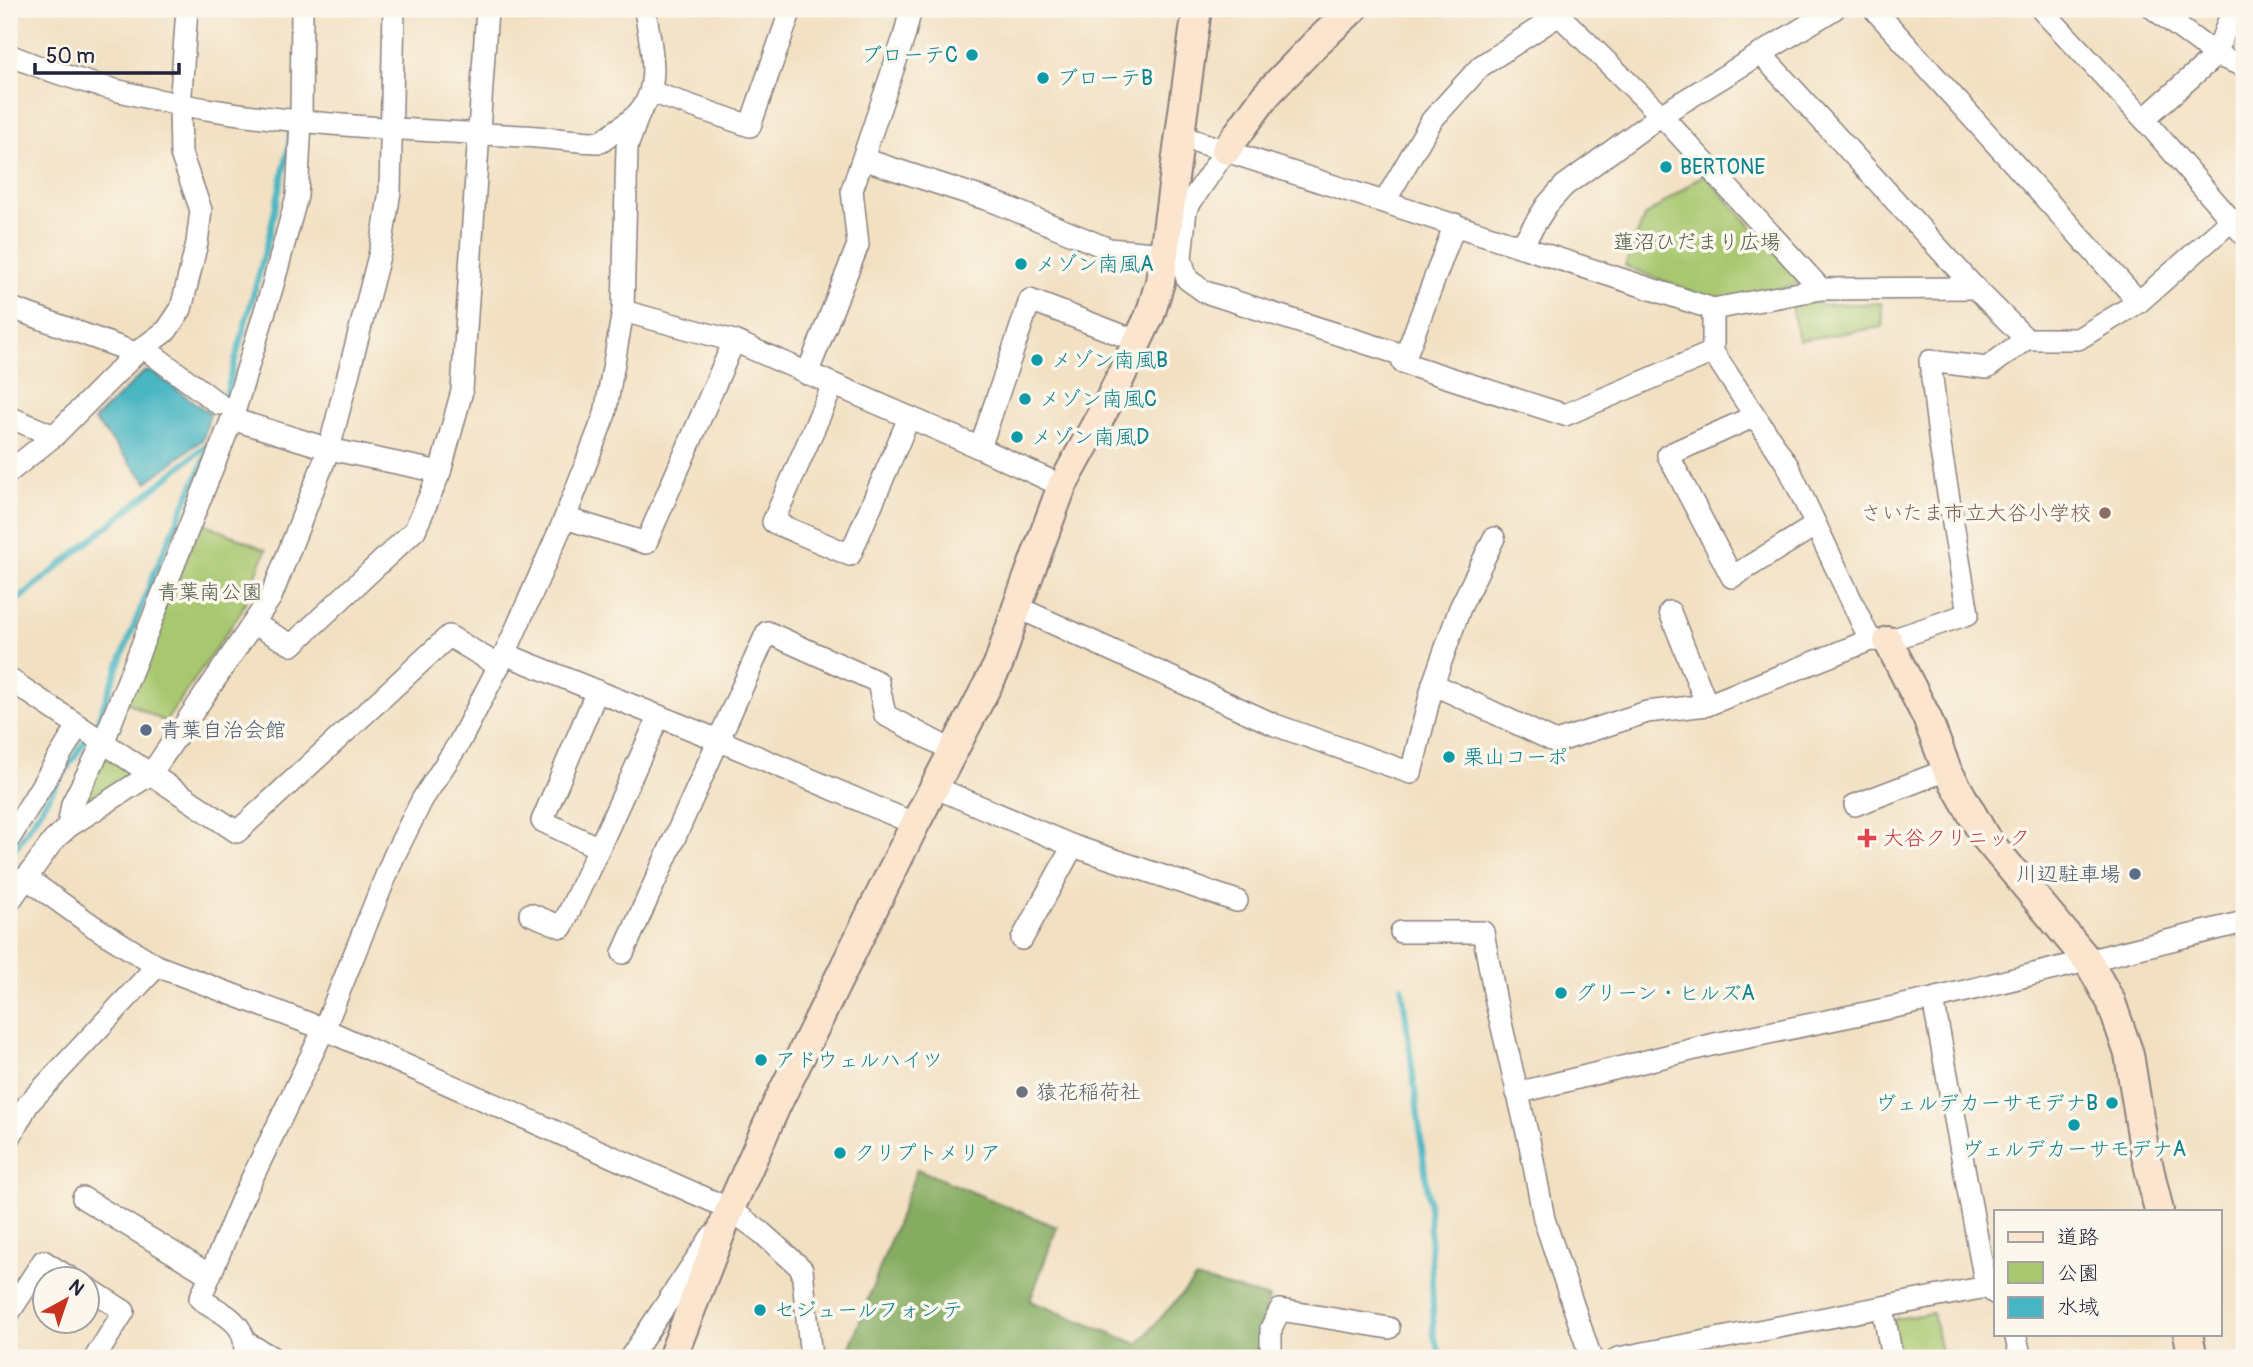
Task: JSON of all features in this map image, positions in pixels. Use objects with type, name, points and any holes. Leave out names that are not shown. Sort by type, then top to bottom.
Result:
[{"type":"street","points":[[9,472],[54,436],[140,351],[167,330],[181,309],[197,243],[201,211],[181,154],[180,107],[187,9]]},
{"type":"street","points":[[68,827],[91,734],[226,411],[297,196],[302,9]]},
{"type":"street","points":[[9,902],[53,841],[68,827],[151,774],[271,597],[329,449],[381,248],[390,191],[394,9]]},
{"type":"street","points":[[254,624],[292,645],[415,530],[440,472],[462,391],[487,9]]},
{"type":"street","points":[[273,1358],[245,1351],[237,1323],[200,1299],[242,1199],[324,1029],[394,856],[422,800],[459,743],[502,660],[565,517],[605,414],[623,311],[627,147],[640,111],[652,92],[653,73],[645,9]]},
{"type":"street","points":[[652,92],[750,126],[791,9]]},
{"type":"street","points":[[807,374],[858,245],[852,190],[911,9]]},
{"type":"street","points":[[672,1358],[730,1209],[776,1106],[915,824],[999,663],[1062,486],[1110,399],[1150,315],[1160,282],[1197,9]]},
{"type":"street","points":[[1353,9],[1266,95],[1185,209],[1181,258],[1187,279],[1205,292],[1406,356]]},
{"type":"street","points":[[1521,246],[1547,205],[1564,186],[1661,115],[1834,9]]},
{"type":"street","points":[[1874,9],[2139,302]]},
{"type":"street","points":[[1433,684],[1556,742],[1647,712],[1707,705],[1879,640],[1968,614],[1940,444],[1930,360],[1987,368],[2026,339],[2078,339],[2139,302],[2238,227],[2144,119],[2041,9]]},
{"type":"street","points":[[2154,9],[2216,55],[2244,66]]},
{"type":"street","points":[[2144,119],[2216,55],[2232,9]]},
{"type":"street","points":[[1385,201],[1432,120],[1481,66],[1563,12],[1821,289]]},
{"type":"street","points":[[1761,54],[1975,288],[2026,339]]},
{"type":"street","points":[[9,55],[57,75],[180,107],[301,122],[601,142],[640,111]]},
{"type":"street","points":[[1180,136],[1713,309],[1821,289],[1975,288]]},
{"type":"street","points":[[863,159],[995,202],[1109,249],[1164,254]]},
{"type":"street","points":[[1455,224],[1403,363],[1565,415],[1713,352]]},
{"type":"street","points":[[980,448],[1030,300],[1137,341]]},
{"type":"street","points":[[9,307],[140,351],[226,411],[329,449],[440,472]]},
{"type":"street","points":[[1713,309],[1713,352],[1788,466],[1816,525],[1879,640],[1927,718],[1948,770],[1985,837],[2088,961],[2111,1002],[2129,1055],[2143,1142],[2159,1210]]},
{"type":"street","points":[[623,311],[734,341],[1062,486]]},
{"type":"street","points":[[565,517],[646,543],[734,341]]},
{"type":"street","points":[[833,385],[773,522],[850,555],[909,418]]},
{"type":"street","points":[[1755,416],[1668,455],[1732,577],[1816,525]]},
{"type":"street","points":[[9,417],[54,436]]},
{"type":"street","points":[[1017,607],[1275,725],[1411,773],[1433,684],[1460,608],[1494,538]]},
{"type":"street","points":[[1670,612],[1707,705]]},
{"type":"street","points":[[623,953],[767,632],[878,682],[885,715],[953,751]]},
{"type":"street","points":[[9,679],[237,832],[449,636],[502,660],[597,691],[659,716],[915,824]]},
{"type":"street","points":[[597,691],[542,821],[599,848]]},
{"type":"street","points":[[530,914],[562,927],[659,716]]},
{"type":"street","points":[[9,839],[91,734]]},
{"type":"street","points":[[1855,805],[1948,770]]},
{"type":"street","points":[[934,787],[1073,846],[1237,901]]},
{"type":"street","points":[[1022,939],[1073,846]]},
{"type":"street","points":[[25,877],[93,926],[157,966],[324,1029],[730,1209],[802,1269],[811,1358]]},
{"type":"street","points":[[1517,1093],[1715,1044],[1933,999],[2244,922]]},
{"type":"street","points":[[1401,932],[1483,932],[1544,1219],[1591,1358]]},
{"type":"street","points":[[9,1139],[28,1104],[157,966]]},
{"type":"street","points":[[1618,1358],[1883,1308],[1991,1291],[1933,999]]},
{"type":"street","points":[[83,1198],[210,1275]]},
{"type":"street","points":[[630,1358],[730,1209]]},
{"type":"street","points":[[9,1314],[32,1278]]},
{"type":"street","points":[[95,1358],[124,1311],[102,1297]]},
{"type":"street","points":[[1883,1308],[1892,1358]]},
{"type":"street","points":[[1271,1358],[1271,1328],[1280,1310],[1389,1328]]},
{"type":"street","points":[[2016,1336],[2021,1358]]},
{"type":"street","points":[[2188,1336],[2193,1358]]},
{"type":"green space","name":"蓮沼ひだまり広場","points":[[1704,174],[1802,282],[1724,305],[1625,266],[1644,217]]},
{"type":"green space","points":[[1817,301],[1821,305],[1881,303],[1883,327],[1799,340],[1791,306]]},
{"type":"green space","name":"青葉南公園","points":[[201,522],[266,550],[241,612],[165,722],[125,701]]},
{"type":"green space","points":[[115,755],[131,767],[129,776],[87,804],[80,798],[106,758]]},
{"type":"green space","points":[[917,1169],[1057,1227],[1030,1301],[1138,1344],[1195,1279],[1203,1280],[1269,1298],[1259,1337],[1266,1358],[846,1358]]},
{"type":"green space","points":[[1933,1313],[1942,1358],[1899,1358],[1892,1324],[1896,1319]]},
{"type":"water","points":[[151,371],[210,414],[203,439],[147,482],[94,420],[144,372]]},
{"type":"waterway","points":[[214,438],[267,244],[289,146],[290,129]]},
{"type":"waterway","points":[[9,607],[213,440]]},
{"type":"waterway","points":[[9,858],[97,722],[155,571],[207,454]]},
{"type":"waterway","points":[[1402,987],[1429,1203],[1434,1337],[1442,1358]]},
{"type":"place","name":"ブローテC","points":[[972,55]]},
{"type":"place","name":"ブローテB","points":[[1043,78]]},
{"type":"place","name":"BERTONE","points":[[1666,167]]},
{"type":"place","name":"メゾン南風A","points":[[1021,264]]},
{"type":"place","name":"メゾン南風B","points":[[1037,360]]},
{"type":"place","name":"メゾン南風C","points":[[1025,399]]},
{"type":"place","name":"メゾン南風D","points":[[1017,437]]},
{"type":"place","name":"さいたま市立大谷小学校","points":[[2105,513]]},
{"type":"place","name":"青葉自治会館","points":[[146,730]]},
{"type":"place","name":"栗山コーポ","points":[[1449,757]]},
{"type":"place","name":"大谷クリニック","points":[[1867,838]]},
{"type":"place","name":"川辺駐車場","points":[[2135,874]]},
{"type":"place","name":"グリーン・ヒルズA","points":[[1561,993]]},
{"type":"place","name":"アドウェルハイツ","points":[[761,1060]]},
{"type":"place","name":"猿花稲荷社","points":[[1022,1092]]},
{"type":"place","name":"ヴェルデカーサモデナB","points":[[2112,1103]]},
{"type":"place","name":"ヴェルデカーサモデナA","points":[[2074,1125]]},
{"type":"place","name":"クリプトメリア","points":[[840,1153]]},
{"type":"place","name":"セジュールフォンテ","points":[[760,1310]]}]
